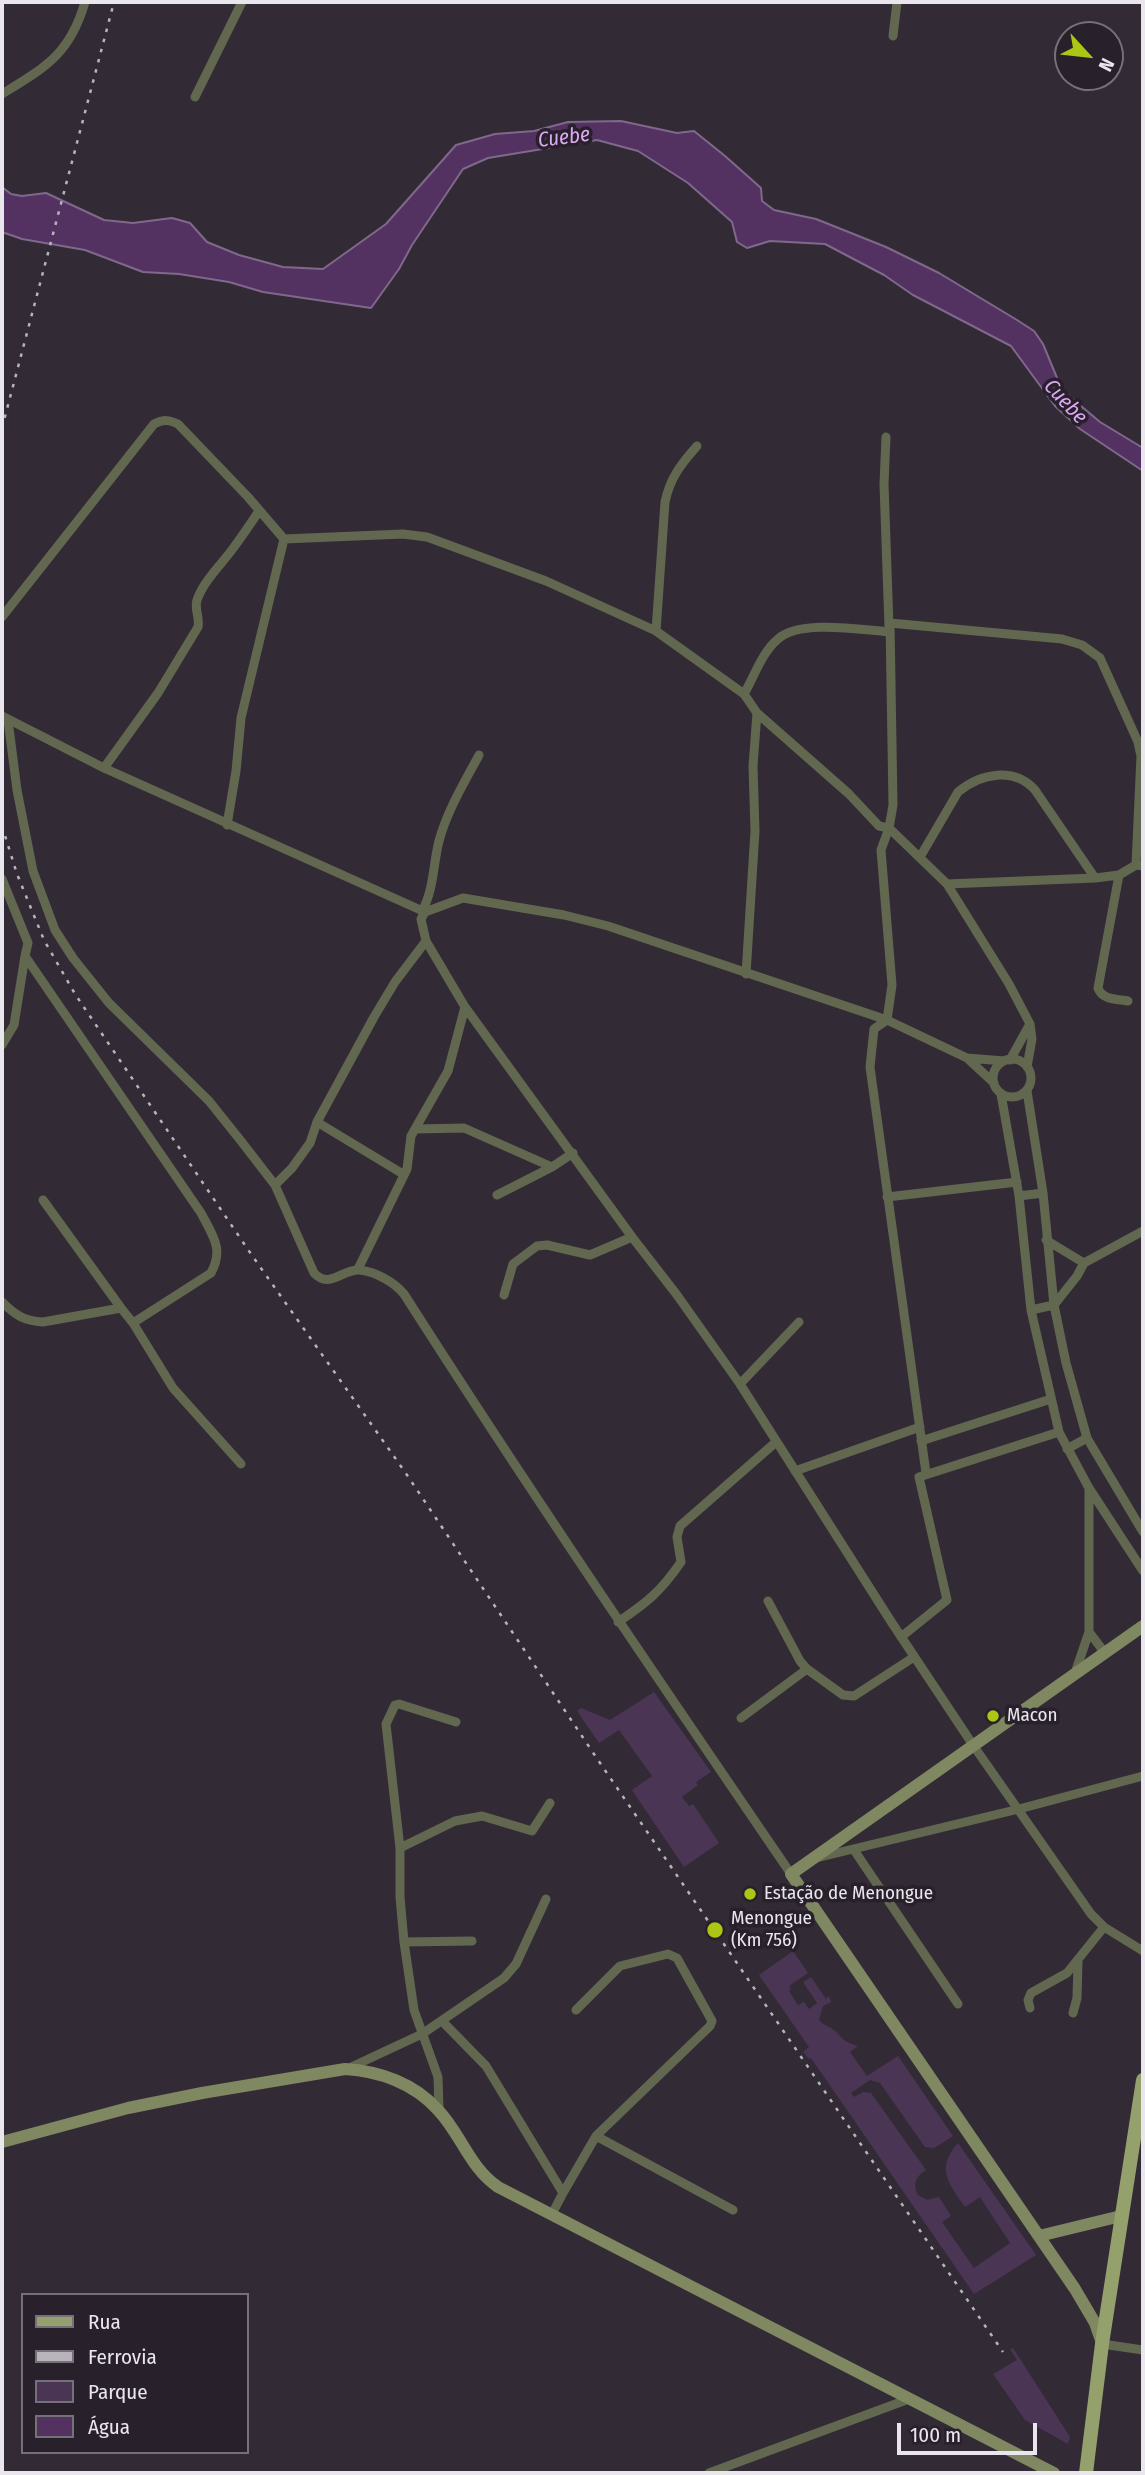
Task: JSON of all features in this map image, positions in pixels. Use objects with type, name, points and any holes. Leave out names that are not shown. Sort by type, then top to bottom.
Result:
[{"type":"main road","points":[[1086,2473],[1102,2344],[1143,2080]]},
{"type":"street","points":[[2,93],[57,57],[70,40],[85,2]]},
{"type":"street","points":[[195,97],[242,2]]},
{"type":"street","points":[[893,36],[897,2]]},
{"type":"street","points":[[2,617],[154,424],[162,420],[178,424],[284,540]]},
{"type":"street","points":[[886,437],[884,484],[893,805],[881,850],[892,985],[887,1020],[874,1029],[870,1067],[926,1473]]},
{"type":"street","points":[[656,631],[668,486],[677,469],[697,446]]},
{"type":"street","points":[[104,768],[158,693],[198,627],[200,620],[196,608],[197,600],[212,574],[259,511]]},
{"type":"street","points":[[284,540],[403,534],[427,537],[546,581],[656,631],[744,694],[757,713],[849,794],[879,826],[889,828],[947,884],[1009,984],[1030,1024],[1032,1039],[1027,1067],[1031,1079],[1027,1091],[1043,1194],[1054,1305],[1066,1363],[1087,1438],[1143,1532]]},
{"type":"street","points":[[227,825],[241,718],[284,540]]},
{"type":"street","points":[[744,694],[770,648],[786,633],[805,628],[890,627],[1062,639],[1082,645],[1100,659],[1134,728],[1141,756],[1140,865],[1119,875],[1096,878],[947,884]]},
{"type":"street","points":[[746,974],[755,831],[753,766],[757,713]]},
{"type":"street","points":[[5,718],[227,825],[423,911],[463,898],[502,903],[608,926],[887,1020],[967,1058],[1002,1094],[1019,1196],[1031,1310],[1059,1432],[1089,1488],[1143,1571]]},
{"type":"street","points":[[5,718],[33,871],[55,930],[73,958],[109,1003],[209,1101],[275,1185],[314,1273],[322,1280],[328,1280],[358,1269],[383,1278],[404,1294],[618,1622],[1039,2236],[1095,2323],[1102,2344],[1143,2350]]},
{"type":"street","points":[[479,755],[439,841],[421,919],[426,941],[465,1007],[740,1384],[914,1657],[1091,1914],[1104,1927],[1143,1951]]},
{"type":"street","points":[[920,858],[958,792],[985,777],[1005,775],[1026,779],[1096,878]]},
{"type":"street","points":[[1119,875],[1098,988],[1099,992],[1107,997],[1128,1001]]},
{"type":"street","points":[[2,879],[27,943],[14,1024],[2,1045]]},
{"type":"street","points":[[275,1185],[292,1168],[310,1143],[317,1122],[388,994],[426,941]]},
{"type":"street","points":[[25,956],[201,1213],[218,1252],[211,1273],[134,1324]]},
{"type":"street","points":[[358,1269],[407,1169],[409,1145],[415,1129],[448,1071],[465,1007]]},
{"type":"street","points":[[994,1083],[995,1071],[1007,1061],[1030,1024]]},
{"type":"street","points":[[967,1058],[1016,1060],[1027,1067]]},
{"type":"street","points":[[1002,1094],[1015,1097],[1027,1091]]},
{"type":"street","points":[[317,1122],[403,1174]]},
{"type":"street","points":[[415,1129],[464,1128],[552,1167]]},
{"type":"street","points":[[497,1195],[573,1153]]},
{"type":"street","points":[[887,1197],[1017,1182]]},
{"type":"street","points":[[1019,1196],[1043,1194]]},
{"type":"street","points":[[43,1200],[134,1324],[173,1388],[241,1464]]},
{"type":"street","points":[[1031,1310],[1054,1305],[1084,1263],[1143,1231]]},
{"type":"street","points":[[505,1295],[513,1264],[537,1246],[547,1245],[590,1255],[632,1237]]},
{"type":"street","points":[[1046,1240],[1084,1263]]},
{"type":"street","points":[[2,1302],[16,1315],[30,1321],[43,1322],[121,1308]]},
{"type":"street","points":[[740,1384],[799,1322]]},
{"type":"street","points":[[921,1441],[1051,1399]]},
{"type":"street","points":[[794,1471],[920,1427]]},
{"type":"street","points":[[901,1637],[947,1601],[919,1477],[1059,1432]]},
{"type":"street","points":[[1067,1449],[1087,1438]]},
{"type":"street","points":[[618,1622],[656,1595],[681,1562],[677,1537],[680,1526],[776,1442]]},
{"type":"street","points":[[1075,1675],[1089,1632],[1089,1488]]},
{"type":"street","points":[[768,1601],[800,1661],[807,1669],[848,1697],[854,1696],[914,1657]]},
{"type":"street","points":[[791,1874],[1143,1626]]},
{"type":"street","points":[[1089,1632],[1105,1653]]},
{"type":"street","points":[[741,1718],[807,1669]]},
{"type":"street","points":[[439,2110],[438,2077],[413,2003],[404,1942],[400,1848],[387,1729],[388,1718],[395,1705],[399,1704],[456,1722]]},
{"type":"street","points":[[813,1859],[1143,1776]]},
{"type":"street","points":[[400,1848],[456,1821],[482,1816],[533,1831],[550,1803]]},
{"type":"street","points":[[854,1850],[958,2004]]},
{"type":"street","points":[[345,2069],[422,2034],[511,1971],[545,1899]]},
{"type":"street","points":[[1030,2008],[1028,2000],[1031,1993],[1064,1975],[1104,1927]]},
{"type":"street","points":[[404,1942],[472,1941]]},
{"type":"street","points":[[552,2214],[596,2136],[710,2026],[712,2018],[677,1958],[668,1954],[616,1969],[576,2010]]},
{"type":"street","points":[[1073,2012],[1077,1998],[1078,1961]]},
{"type":"street","points":[[442,2021],[486,2066],[563,2193]]},
{"type":"street","points":[[2,2142],[140,2106],[345,2069],[366,2070],[386,2076],[405,2084],[439,2110],[483,2175],[498,2187],[1054,2473]]},
{"type":"street","points":[[596,2136],[733,2210]]},
{"type":"street","points":[[1039,2236],[1121,2216]]},
{"type":"street","points":[[709,2473],[909,2399]]},
{"type":"green space","points":[[654,1692],[711,1772],[696,1782],[698,1785],[682,1797],[689,1806],[693,1804],[719,1843],[684,1867],[632,1790],[652,1776],[619,1730],[599,1743],[577,1711],[581,1708],[610,1720]]},
{"type":"green space","points":[[793,1951],[808,1973],[789,1986],[789,1991],[798,2005],[804,2002],[809,2009],[817,2003],[803,1982],[811,1977],[826,1999],[829,1996],[831,2002],[823,2006],[819,2020],[846,2042],[858,2046],[850,2052],[867,2076],[898,2056],[953,2136],[934,2148],[925,2147],[880,2083],[870,2080],[851,2093],[854,2097],[863,2092],[871,2093],[926,2170],[916,2181],[918,2195],[927,2200],[939,2197],[951,2216],[942,2222],[974,2268],[1010,2243],[980,2197],[965,2207],[954,2191],[946,2168],[947,2160],[958,2143],[1036,2255],[974,2294],[811,2058],[803,2052],[809,2047],[759,1975]]},
{"type":"green space","points":[[1013,2348],[1070,2437],[1068,2444],[1025,2420],[993,2374],[1017,2360],[1010,2349]]},
{"type":"water","name":"Cuebe","points":[[621,121],[677,133],[694,131],[761,188],[762,201],[774,210],[816,219],[886,247],[939,273],[1034,331],[1043,344],[1062,390],[1100,422],[1143,448],[1143,471],[1080,429],[1055,406],[1011,346],[913,295],[884,275],[825,244],[770,241],[747,248],[737,242],[732,222],[688,183],[638,151],[597,140],[488,158],[463,169],[371,308],[263,292],[229,282],[179,274],[143,272],[85,250],[22,239],[2,232],[2,187],[11,194],[22,196],[46,193],[104,220],[133,223],[172,218],[190,223],[207,242],[239,255],[283,267],[323,269],[386,224],[456,145],[495,134],[534,131],[568,122]]},
{"type":"railway","points":[[2,428],[114,2]]},
{"type":"railway","points":[[2,826],[17,874],[44,940],[75,994],[251,1254],[405,1472],[598,1760],[1003,2352]]},
{"type":"place","name":"Macon","points":[[993,1716]]},
{"type":"place","name":"Estação de Menongue","points":[[750,1894]]},
{"type":"place","name":"Menongue (Km 756)","points":[[715,1930]]}]
